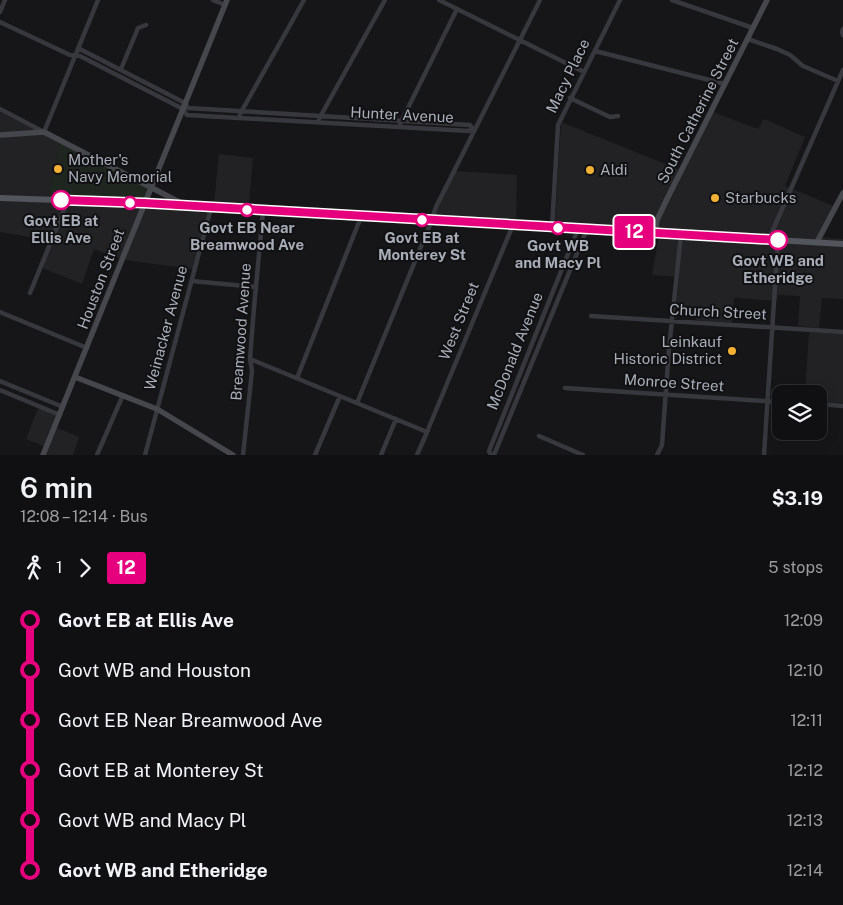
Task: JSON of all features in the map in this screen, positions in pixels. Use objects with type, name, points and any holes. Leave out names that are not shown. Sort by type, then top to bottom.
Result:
[{"type":"main road","points":[[0,198],[144,203],[843,244]]},
{"type":"street","points":[[0,12],[5,0]]},
{"type":"street","points":[[44,132],[98,0]]},
{"type":"street","points":[[213,0],[226,2]]},
{"type":"street","points":[[240,118],[241,112],[304,0]]},
{"type":"street","points":[[319,120],[385,0]]},
{"type":"street","points":[[439,0],[584,72]]},
{"type":"street","points":[[357,403],[436,207],[473,129],[540,0]]},
{"type":"street","name":"Macy Place","points":[[552,227],[558,125],[620,0]]},
{"type":"street","points":[[672,0],[753,28]]},
{"type":"street","name":"South Catherine Street","points":[[655,234],[657,220],[667,199],[767,0]]},
{"type":"street","name":"Houston Street","points":[[43,455],[226,2]]},
{"type":"street","points":[[399,127],[458,10]]},
{"type":"street","name":"Hunter Avenue","points":[[0,23],[87,60],[188,108],[399,127],[469,131],[473,129]]},
{"type":"street","points":[[121,70],[138,28],[146,25]]},
{"type":"street","points":[[843,29],[843,35]]},
{"type":"street","points":[[748,39],[777,49],[803,66],[838,81]]},
{"type":"street","name":"Hunter Avenue","points":[[78,48],[184,106],[187,115],[400,122],[470,126],[473,129]]},
{"type":"street","points":[[594,51],[725,84]]},
{"type":"street","points":[[769,239],[843,70]]},
{"type":"street","points":[[570,98],[610,116],[618,116]]},
{"type":"street","points":[[0,109],[186,206]]},
{"type":"street","points":[[0,135],[44,132]]},
{"type":"street","points":[[817,242],[843,193]]},
{"type":"street","points":[[30,293],[68,200]]},
{"type":"street","name":"Weinacker Avenue","points":[[145,455],[211,208]]},
{"type":"street","name":"Breamwood Avenue","points":[[243,455],[252,371],[250,359],[263,211]]},
{"type":"street","points":[[297,378],[361,216]]},
{"type":"street","name":"West Street","points":[[417,455],[513,225]]},
{"type":"street","name":"McDonald Avenue","points":[[578,229],[488,451],[492,455],[586,229]]},
{"type":"street","points":[[657,455],[662,445],[671,322],[681,235]]},
{"type":"street","points":[[764,455],[778,240]]},
{"type":"street","points":[[192,281],[256,286]]},
{"type":"street","points":[[0,312],[87,348]]},
{"type":"street","name":"Church Street","points":[[591,316],[843,332]]},
{"type":"street","points":[[250,359],[396,419],[428,429]]},
{"type":"street","points":[[75,377],[157,409],[224,452],[233,455]]},
{"type":"street","points":[[0,381],[63,407]]},
{"type":"street","name":"Monroe Street","points":[[565,388],[772,401]]},
{"type":"street","points":[[0,390],[60,415]]},
{"type":"street","points":[[97,455],[122,396]]},
{"type":"street","points":[[315,455],[340,396]]},
{"type":"street","points":[[827,405],[843,406]]},
{"type":"street","points":[[381,455],[396,419]]},
{"type":"street","points":[[539,436],[572,453],[583,455]]},
{"type":"shaded area","points":[[0,112],[60,141],[48,203],[205,209],[214,203],[219,154],[253,158],[248,213],[209,210],[193,269],[124,260],[94,249],[82,284],[42,268],[53,241],[0,232]]},
{"type":"shaded area","points":[[713,112],[758,129],[764,119],[805,137],[785,186],[834,206],[818,237],[843,239],[843,299],[822,298],[819,328],[798,326],[800,296],[778,295],[777,301],[734,298],[732,323],[696,320],[696,308],[676,306],[679,277],[652,275],[660,229],[435,215],[455,171],[517,175],[516,219],[555,221],[561,122],[683,171]]},
{"type":"shaded area","points":[[60,141],[151,188],[144,203],[48,200]]},
{"type":"shaded area","points":[[809,332],[843,334],[843,403],[827,402],[827,385],[806,385]]},
{"type":"shaded area","points":[[38,408],[57,416],[53,426],[79,437],[73,455],[46,455],[48,448],[26,439]]},
{"type":"bus line","name":"12","points":[[61,200],[144,203],[778,240]]},
{"type":"place","name":"Mother's Navy Memorial","points":[[58,169]]},
{"type":"place","name":"Aldi","points":[[590,170]]},
{"type":"place","name":"Starbucks","points":[[715,198]]},
{"type":"place","name":"Govt EB at Ellis Ave","points":[[61,200]]},
{"type":"place","name":"Govt EB Near Breamwood Ave","points":[[247,210]]},
{"type":"place","name":"Govt EB at Monterey St","points":[[422,220]]},
{"type":"place","name":"Govt WB and Macy Pl","points":[[558,228]]},
{"type":"place","name":"Govt WB and Etheridge","points":[[778,240]]},
{"type":"place","name":"Leinkauf Historic District","points":[[732,351]]}]
